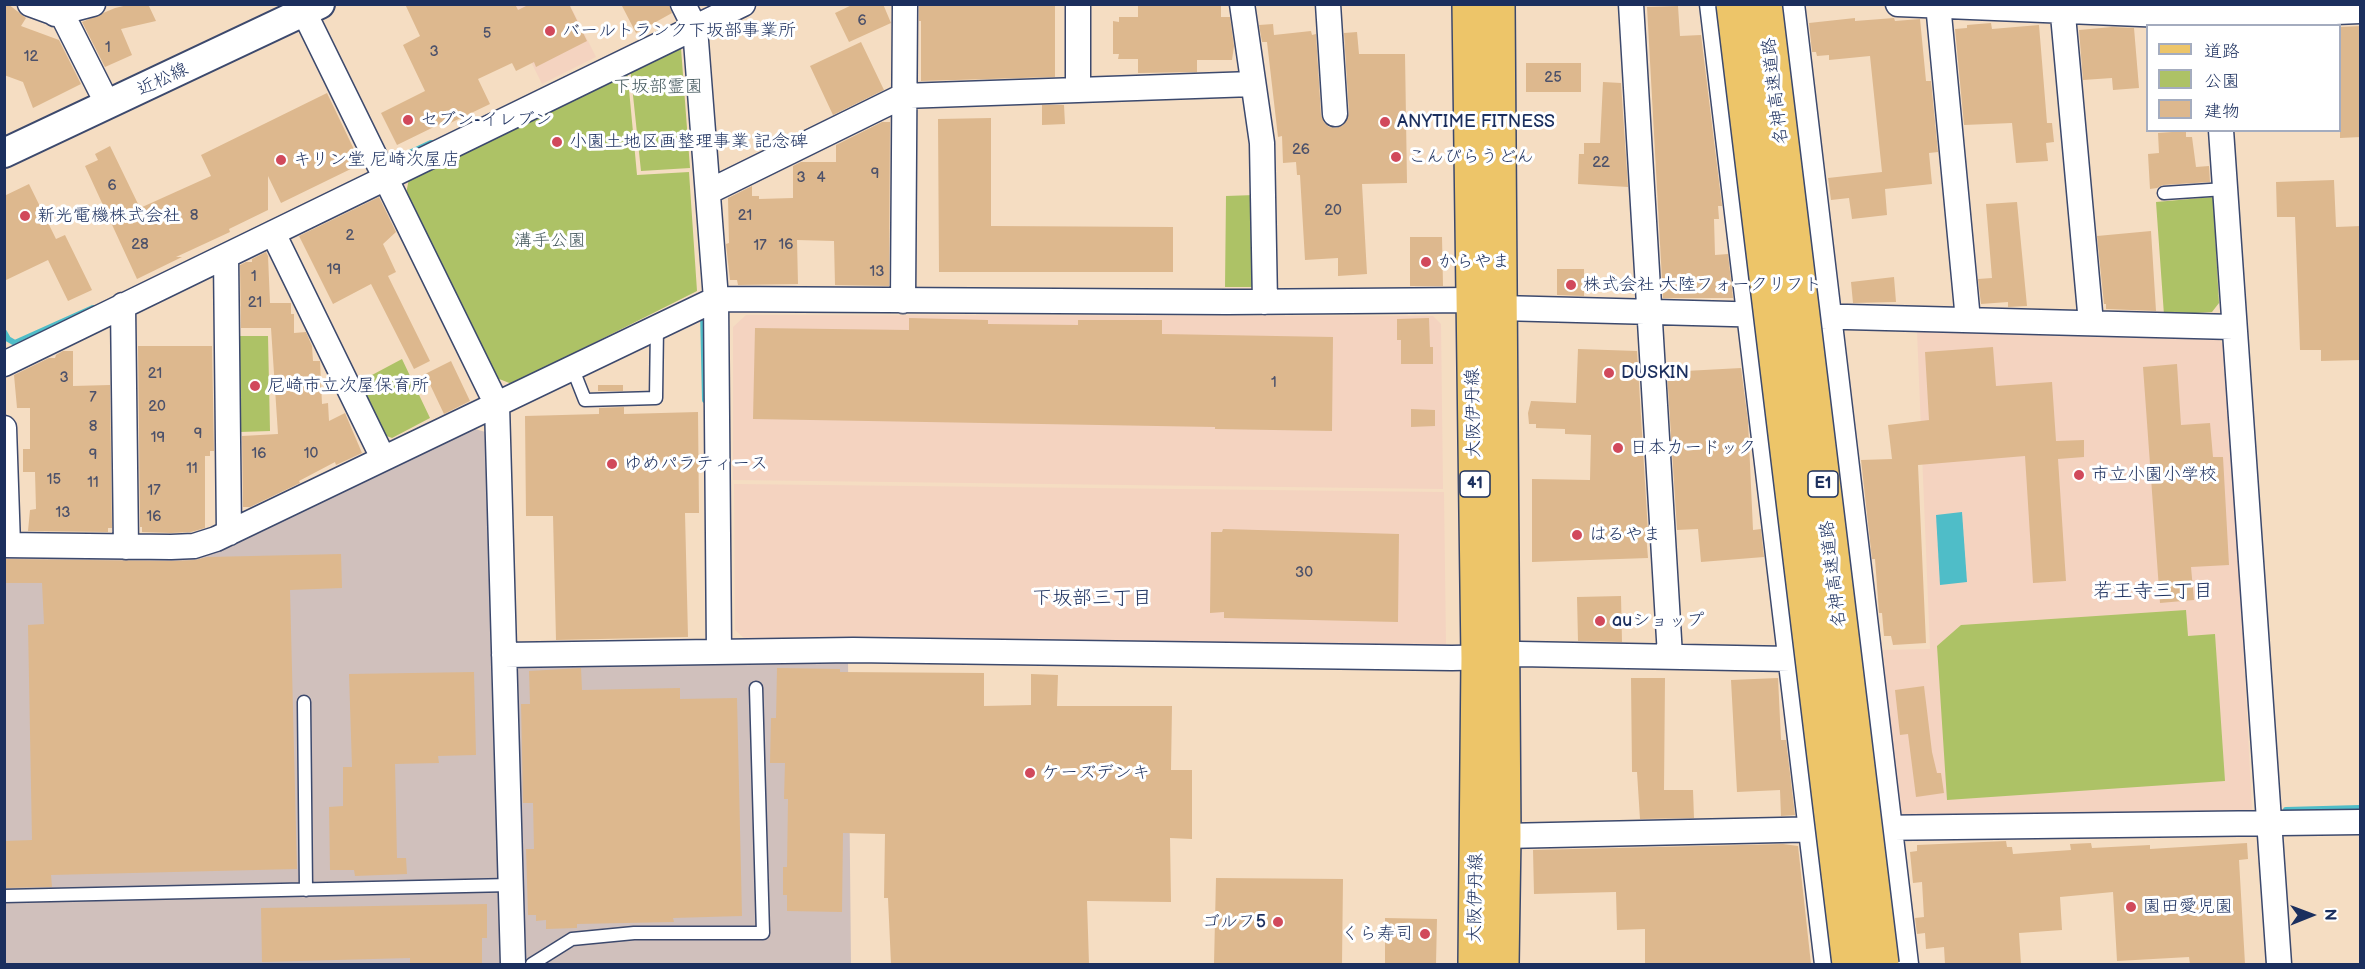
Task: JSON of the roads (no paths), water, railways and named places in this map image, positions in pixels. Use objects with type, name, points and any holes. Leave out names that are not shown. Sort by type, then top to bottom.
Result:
[{"type":"main road","name":"大阪伊丹線","points":[[1469,4],[1486,304],[1490,657],[1475,964]]},
{"type":"main road","name":"大阪伊丹線","points":[[1486,304],[1498,4]]},
{"type":"main road","name":"名神高速道路","points":[[1733,4],[1849,964]]},
{"type":"main road","name":"名神高速道路","points":[[1765,4],[1881,964]]},
{"type":"main road","name":"大阪伊丹線","points":[[1490,657],[1504,836],[1502,964]]},
{"type":"street","points":[[30,4],[63,10],[93,4]]},
{"type":"street","points":[[683,4],[694,28],[716,298],[719,652]]},
{"type":"street","points":[[4,364],[742,4]]},
{"type":"street","points":[[903,301],[905,4]]},
{"type":"street","points":[[1078,4],[1078,90]]},
{"type":"street","points":[[1242,4],[1262,151],[1266,302]]},
{"type":"street","points":[[1328,4],[1335,114]]},
{"type":"street","points":[[1631,4],[1670,657]]},
{"type":"street","points":[[1712,4],[1827,964]]},
{"type":"street","points":[[1792,4],[1866,644],[1906,964]]},
{"type":"street","points":[[1898,4],[2062,8],[2213,16],[2361,11]]},
{"type":"street","points":[[1938,5],[1968,320]]},
{"type":"street","points":[[313,7],[386,178],[497,404],[513,964]]},
{"type":"street","name":"近松線","points":[[4,153],[313,7]]},
{"type":"street","points":[[2062,8],[2091,323]]},
{"type":"street","points":[[63,10],[63,16],[108,105]]},
{"type":"street","points":[[708,192],[903,96],[1253,84]]},
{"type":"street","points":[[2221,132],[2279,964]]},
{"type":"street","points":[[273,233],[383,458]]},
{"type":"street","points":[[226,256],[229,533]]},
{"type":"street","points":[[4,428],[6,545],[22,547],[194,546],[229,533],[716,298],[1486,304],[1650,312],[2234,327]]},
{"type":"street","points":[[123,305],[126,547]]},
{"type":"street","points":[[504,655],[853,650],[1670,657],[1790,656],[1866,644]]},
{"type":"street","points":[[1504,836],[1889,827],[2361,822]]},
{"type":"lane","points":[[2164,193],[2224,189]]},
{"type":"lane","points":[[572,367],[585,399],[657,398],[657,326]]},
{"type":"lane","points":[[532,964],[572,939],[634,933],[763,933],[756,688]]},
{"type":"lane","points":[[304,702],[306,890]]},
{"type":"lane","points":[[4,896],[511,885]]},
{"type":"water","points":[[1962,512],[1967,582],[1940,585],[1936,515]]},
{"type":"waterway","points":[[399,158],[431,143]]},
{"type":"waterway","points":[[4,332],[8,339],[15,343],[93,308]]},
{"type":"waterway","points":[[703,311],[705,400]]},
{"type":"waterway","points":[[2286,810],[2360,808]]},
{"type":"place","name":"バールトランク下坂部事業所","points":[[550,31]]},
{"type":"place","name":"セブン-イレブン","points":[[408,120]]},
{"type":"place","name":"ANYTIME FITNESS","points":[[1385,122]]},
{"type":"place","name":"小園土地区画整理事業 記念碑","points":[[557,142]]},
{"type":"place","name":"こんぴらうどん","points":[[1396,157]]},
{"type":"place","name":"キリン堂 尼崎次屋店","points":[[281,160]]},
{"type":"place","name":"新光電機株式会社","points":[[25,216]]},
{"type":"place","name":"からやま","points":[[1426,262]]},
{"type":"place","name":"株式会社 大陸フォークリフト","points":[[1571,285]]},
{"type":"place","name":"DUSKIN","points":[[1609,373]]},
{"type":"place","name":"尼崎市立次屋保育所","points":[[255,386]]},
{"type":"place","name":"日本カードック","points":[[1618,448]]},
{"type":"place","name":"ゆめパラティース","points":[[612,464]]},
{"type":"place","name":"市立小園小学校","points":[[2079,475]]},
{"type":"place","name":"はるやま","points":[[1577,535]]},
{"type":"place","name":"auショップ","points":[[1600,621]]},
{"type":"place","name":"ケーズデンキ","points":[[1030,773]]},
{"type":"place","name":"園田愛児園","points":[[2131,907]]},
{"type":"place","name":"ゴルフ5","points":[[1278,922]]},
{"type":"place","name":"くら寿司","points":[[1425,934]]},
{"type":"district","name":"若王寺三丁目","points":[[2153,592]]},
{"type":"district","name":"下坂部三丁目","points":[[1092,599]]},
{"type":"park label","name":"下坂部霊園","points":[[658,87]]},
{"type":"park label","name":"溝手公園","points":[[550,241]]}]
